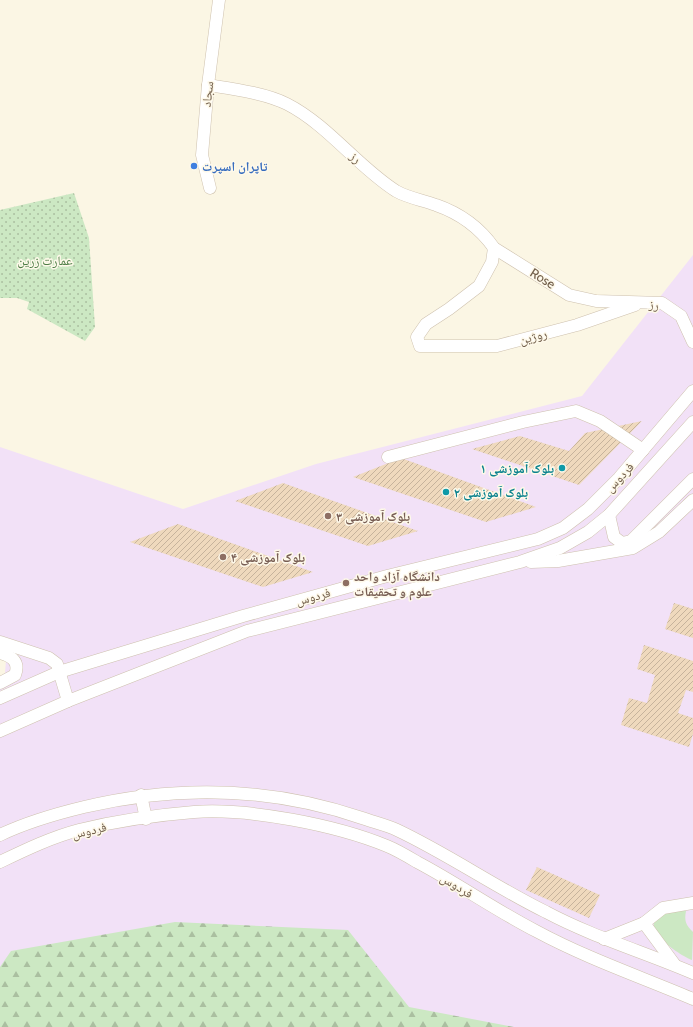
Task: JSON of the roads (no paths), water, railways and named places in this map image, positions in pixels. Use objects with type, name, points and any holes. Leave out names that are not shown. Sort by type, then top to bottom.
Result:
[{"type":"street","name":"سجاد","points":[[210,188],[202,155],[208,85],[219,0]]},
{"type":"street","name":"رز","points":[[208,85],[246,92],[286,104],[304,114],[396,190],[464,218],[486,237],[494,248]]},
{"type":"street","name":"Rose","points":[[494,248],[569,295],[596,302]]},
{"type":"street","name":"روژین","points":[[494,248],[492,262],[478,286],[449,309],[426,324],[417,337],[420,346],[497,346],[577,325],[643,302]]},
{"type":"street","name":"رز","points":[[596,302],[662,303],[681,316],[693,342]]},
{"type":"street","name":"فردوس","points":[[0,698],[59,672],[243,616],[387,576],[538,539],[563,528],[588,509],[619,478],[693,391]]},
{"type":"street","points":[[388,457],[523,422],[576,411],[600,421],[643,450]]},
{"type":"street","name":"فردوس","points":[[0,731],[68,701],[247,631],[520,562],[560,548],[588,532],[609,515],[693,422]]},
{"type":"street","points":[[609,515],[614,537],[622,543],[631,541],[693,479]]},
{"type":"street","points":[[520,562],[558,561],[633,548],[659,532],[693,500]]},
{"type":"street","points":[[0,642],[49,658],[57,664],[68,701]]},
{"type":"street","points":[[0,653],[9,655],[17,665],[15,675],[0,683]]},
{"type":"street","name":"فردوس","points":[[0,834],[22,825],[72,810],[141,795],[195,791],[240,792],[290,798],[343,811],[395,829],[455,860],[545,912],[589,933],[693,973]]},
{"type":"street","points":[[141,795],[146,819]]},
{"type":"street","name":"فردوس","points":[[0,862],[34,846],[78,830],[146,819],[195,812],[244,814],[287,819],[338,830],[388,846],[441,875],[495,909],[537,932],[693,999]]},
{"type":"street","points":[[604,939],[644,924],[663,908],[691,905],[693,903]]},
{"type":"street","points":[[644,924],[675,965]]},
{"type":"street","points":[[581,952],[589,933]]},
{"type":"place","name":"تاپران اسپرت","points":[[194,166]]},
{"type":"place","name":"بلوک آموزشی ۱","points":[[562,468]]},
{"type":"place","name":"بلوک آموزشی ۲","points":[[446,492]]},
{"type":"place","name":"بلوک آموزشی ۳","points":[[328,516]]},
{"type":"place","name":"بلوک آموزشی ۴","points":[[223,557]]},
{"type":"place","name":"دانشگاه آزاد واحد علوم و تحقیقات","points":[[346,583]]},
{"type":"park label","name":"عمارت زرین","points":[[45,260]]}]
